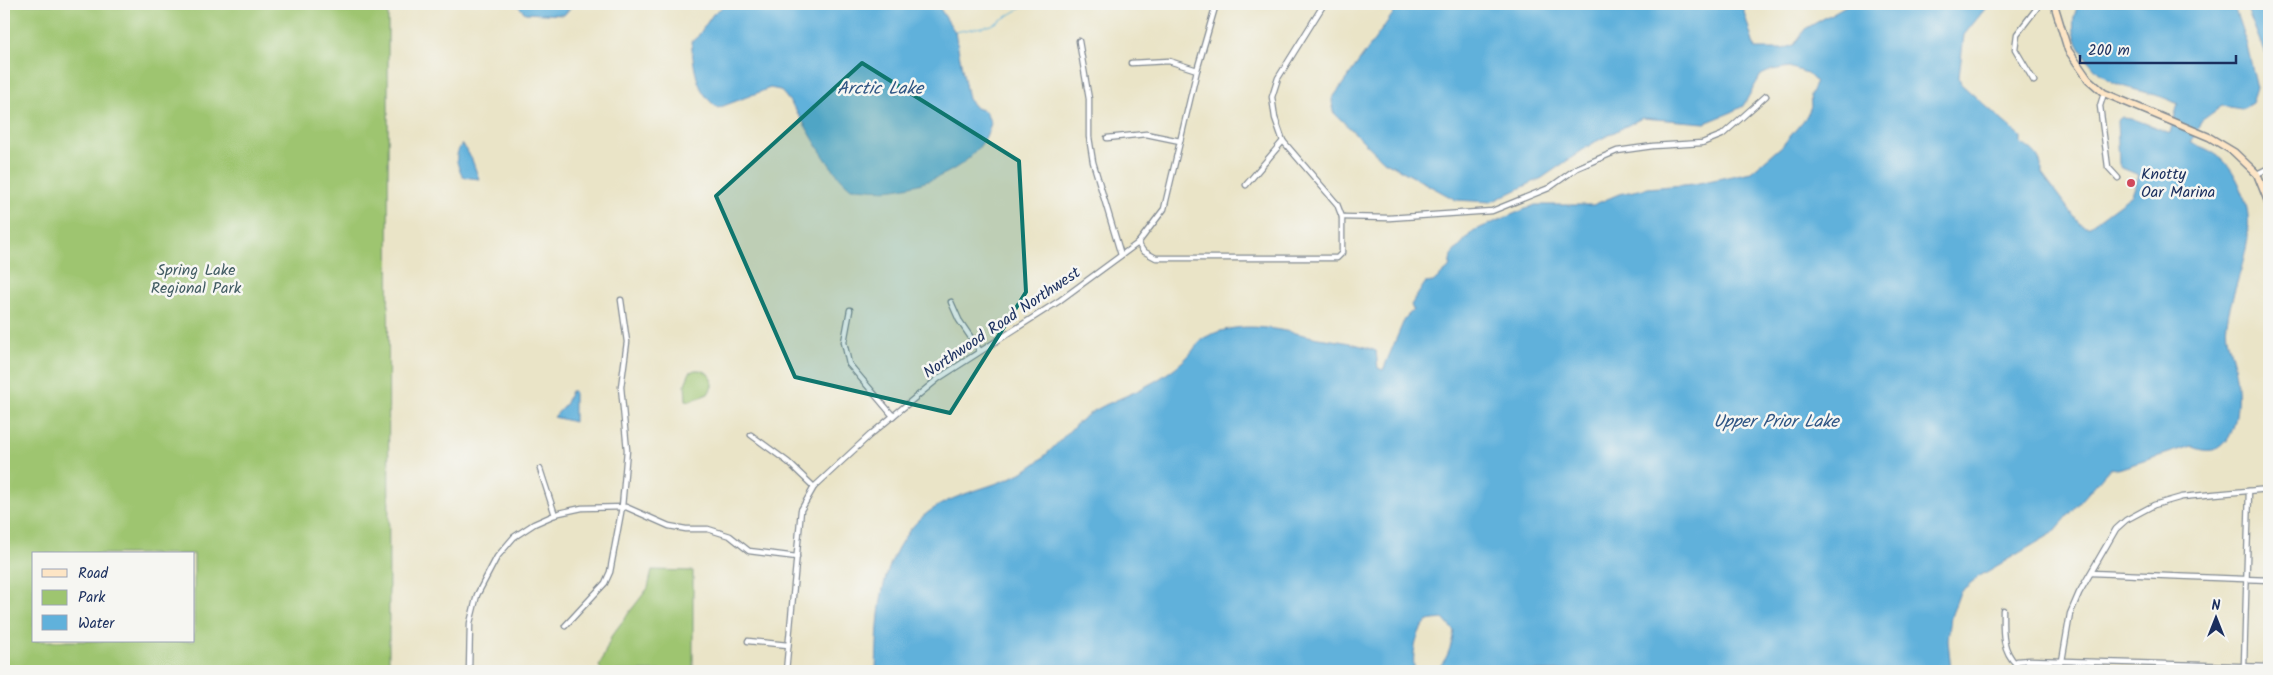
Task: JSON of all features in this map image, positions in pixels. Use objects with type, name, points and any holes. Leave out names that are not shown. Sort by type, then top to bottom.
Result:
[{"type":"main road","points":[[2054,4],[2068,50],[2088,79],[2104,93],[2209,137],[2234,152],[2256,174],[2269,204]]},
{"type":"street","name":"Northwood Road Northwest","points":[[786,671],[801,510],[814,487],[893,416],[939,378],[1059,301],[1138,242],[1164,209],[1197,70],[1216,4]]},
{"type":"street","points":[[1138,242],[1143,251],[1156,258],[1337,258],[1342,253],[1342,217],[1337,204],[1283,141],[1275,118],[1272,97],[1278,78],[1324,4]]},
{"type":"street","points":[[2034,81],[2015,49],[2017,34],[2040,4]]},
{"type":"street","points":[[1079,41],[1089,99],[1089,137],[1093,162],[1121,255]]},
{"type":"street","points":[[1131,63],[1169,61],[1197,70]]},
{"type":"street","points":[[2104,93],[2100,106],[2108,167],[2118,178]]},
{"type":"street","points":[[1342,217],[1389,218],[1492,211],[1549,188],[1578,168],[1617,151],[1653,146],[1702,143],[1722,135],[1766,96]]},
{"type":"street","points":[[1107,138],[1146,134],[1180,141]]},
{"type":"street","points":[[1246,185],[1283,141]]},
{"type":"street","points":[[2256,174],[2269,168]]},
{"type":"street","points":[[566,626],[604,583],[610,572],[622,507],[627,450],[621,387],[627,342],[621,300]]},
{"type":"street","points":[[951,302],[959,320],[980,351]]},
{"type":"street","points":[[850,310],[844,342],[849,364],[893,416]]},
{"type":"street","points":[[751,435],[788,462],[814,487]]},
{"type":"street","points":[[540,469],[554,515]]},
{"type":"street","points":[[2062,661],[2070,614],[2079,593],[2116,529],[2126,520],[2154,505],[2182,497],[2269,489]]},
{"type":"street","points":[[2244,665],[2249,491]]},
{"type":"street","points":[[469,671],[470,622],[477,595],[487,574],[497,557],[514,537],[534,524],[554,515],[582,508],[622,507],[649,516],[669,526],[686,529],[708,529],[730,536],[749,551],[797,557]]},
{"type":"street","points":[[2091,573],[2269,580]]},
{"type":"street","points":[[2003,610],[2004,645],[2009,657],[2016,662],[2062,661],[2269,667]]},
{"type":"street","points":[[748,641],[788,645]]},
{"type":"street","points":[[2014,671],[2016,662]]},
{"type":"highlighted area","points":[[862,63],[1019,161],[1026,292],[950,413],[795,377],[716,196]]},
{"type":"green space","name":"Spring Lake Regional Park","points":[[4,4],[388,4],[389,671],[4,671]]},
{"type":"green space","points":[[695,370],[708,374],[712,387],[708,394],[690,401],[686,400],[685,384],[690,372]]},
{"type":"green space","points":[[652,570],[693,571],[693,671],[603,671],[599,667],[612,635],[648,588]]},
{"type":"water","points":[[519,4],[571,4],[571,7],[564,15],[525,13],[519,7]]},
{"type":"water","name":"Arctic Lake","points":[[727,4],[937,4],[955,32],[968,99],[976,108],[985,111],[991,123],[986,137],[966,161],[939,177],[894,189],[851,188],[830,165],[798,114],[780,90],[770,88],[718,108],[704,94],[697,78],[691,41],[696,39],[713,14]]},
{"type":"water","name":"Upper Prior Lake","points":[[1400,4],[1744,4],[1744,12],[1755,49],[1783,49],[1794,45],[1805,29],[1849,4],[1989,4],[1964,35],[1959,77],[1961,84],[2021,137],[2021,144],[2029,149],[2039,160],[2042,174],[2079,223],[2090,226],[2132,195],[2139,175],[2122,168],[2119,164],[2117,121],[2122,117],[2131,118],[2170,133],[2178,104],[2163,97],[2112,82],[2091,64],[2075,37],[2074,20],[2079,4],[2233,4],[2247,45],[2257,89],[2252,103],[2242,109],[2222,106],[2201,121],[2191,143],[2212,152],[2224,161],[2240,186],[2246,204],[2248,238],[2226,328],[2237,384],[2236,414],[2233,428],[2227,440],[2219,448],[2207,450],[2191,446],[2118,469],[2110,468],[2053,533],[1978,577],[1960,592],[1951,617],[1948,640],[1951,671],[1435,671],[1448,653],[1454,631],[1443,619],[1427,622],[1420,631],[1414,653],[1415,671],[876,671],[877,634],[885,581],[898,547],[909,531],[938,506],[954,498],[1004,481],[1036,463],[1070,430],[1092,412],[1143,388],[1165,375],[1185,359],[1204,338],[1232,328],[1275,329],[1369,348],[1376,351],[1378,368],[1383,370],[1405,318],[1413,310],[1411,305],[1425,283],[1433,282],[1449,268],[1451,255],[1473,231],[1535,205],[1593,205],[1619,194],[1648,188],[1694,184],[1751,172],[1782,146],[1807,116],[1811,106],[1810,95],[1816,82],[1807,73],[1789,67],[1772,70],[1761,75],[1743,106],[1732,112],[1705,123],[1642,118],[1593,143],[1542,178],[1491,202],[1456,200],[1384,161],[1333,112],[1332,99]]},
{"type":"water","points":[[2245,4],[2269,4],[2269,55],[2264,51]]},
{"type":"water","points":[[462,144],[471,157],[479,179],[463,177],[457,160]]},
{"type":"water","points":[[571,391],[574,391],[574,422],[554,417],[565,405]]},
{"type":"waterway","points":[[955,32],[992,25],[1028,4]]},
{"type":"place","name":"Knotty Oar Marina","points":[[2131,183]]}]
